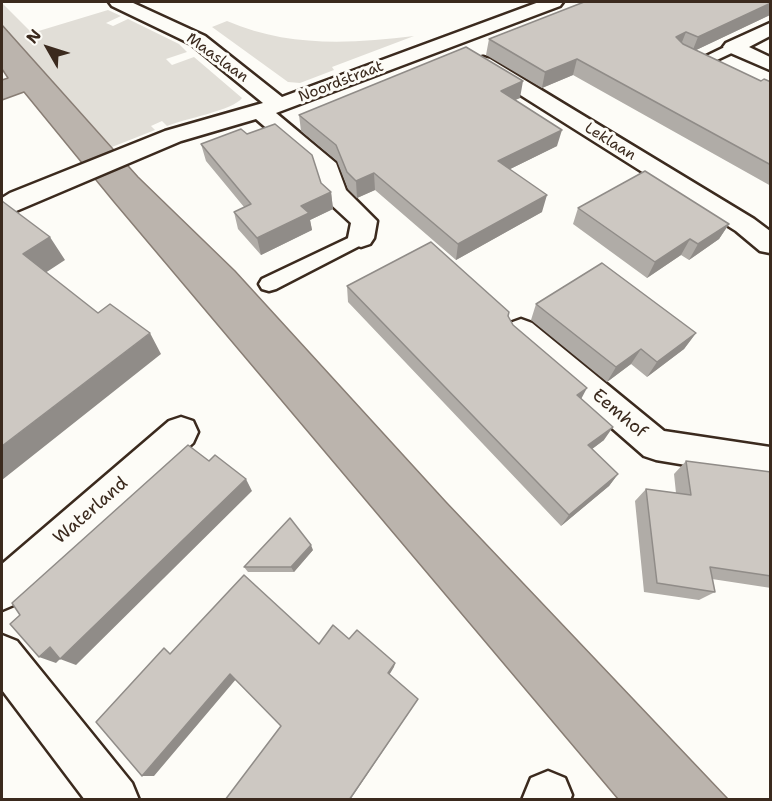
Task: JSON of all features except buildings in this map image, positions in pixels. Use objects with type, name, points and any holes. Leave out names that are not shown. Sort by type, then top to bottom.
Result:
[{"type":"street","name":"Maaslaan","points":[[118,2],[198,40],[269,107]]},
{"type":"street","name":"Noordstraat","points":[[2,209],[19,199],[173,136],[269,107],[554,2]]},
{"type":"street","points":[[733,47],[771,29]]},
{"type":"street","name":"Leklaan","points":[[448,42],[745,225],[771,244]]},
{"type":"street","points":[[733,47],[771,64]]},
{"type":"street","points":[[269,107],[327,168],[334,193],[364,221],[361,238]]},
{"type":"street","name":"Eemhof","points":[[521,331],[656,445],[771,463]]},
{"type":"street","name":"Waterland","points":[[2,590],[181,432]]},
{"type":"street","points":[[2,656],[115,800]]},
{"type":"lane","points":[[716,71],[694,60],[733,47]]},
{"type":"lane","points":[[269,284],[361,238]]},
{"type":"shaded area","points":[[2,3],[32,33],[108,10],[121,16],[106,23],[113,26],[128,19],[179,44],[187,52],[166,59],[172,65],[194,57],[242,98],[219,110],[167,126],[162,121],[151,126],[155,130],[112,147],[2,25]]},
{"type":"shaded area","points":[[227,21],[272,35],[319,41],[366,41],[414,36],[332,67],[334,70],[300,83],[288,82],[212,27]]},
{"type":"shaded area","points":[[2,25],[138,177],[235,271],[446,502],[728,799],[618,799],[114,202],[24,92],[2,100],[2,80],[8,78],[2,69]]}]
